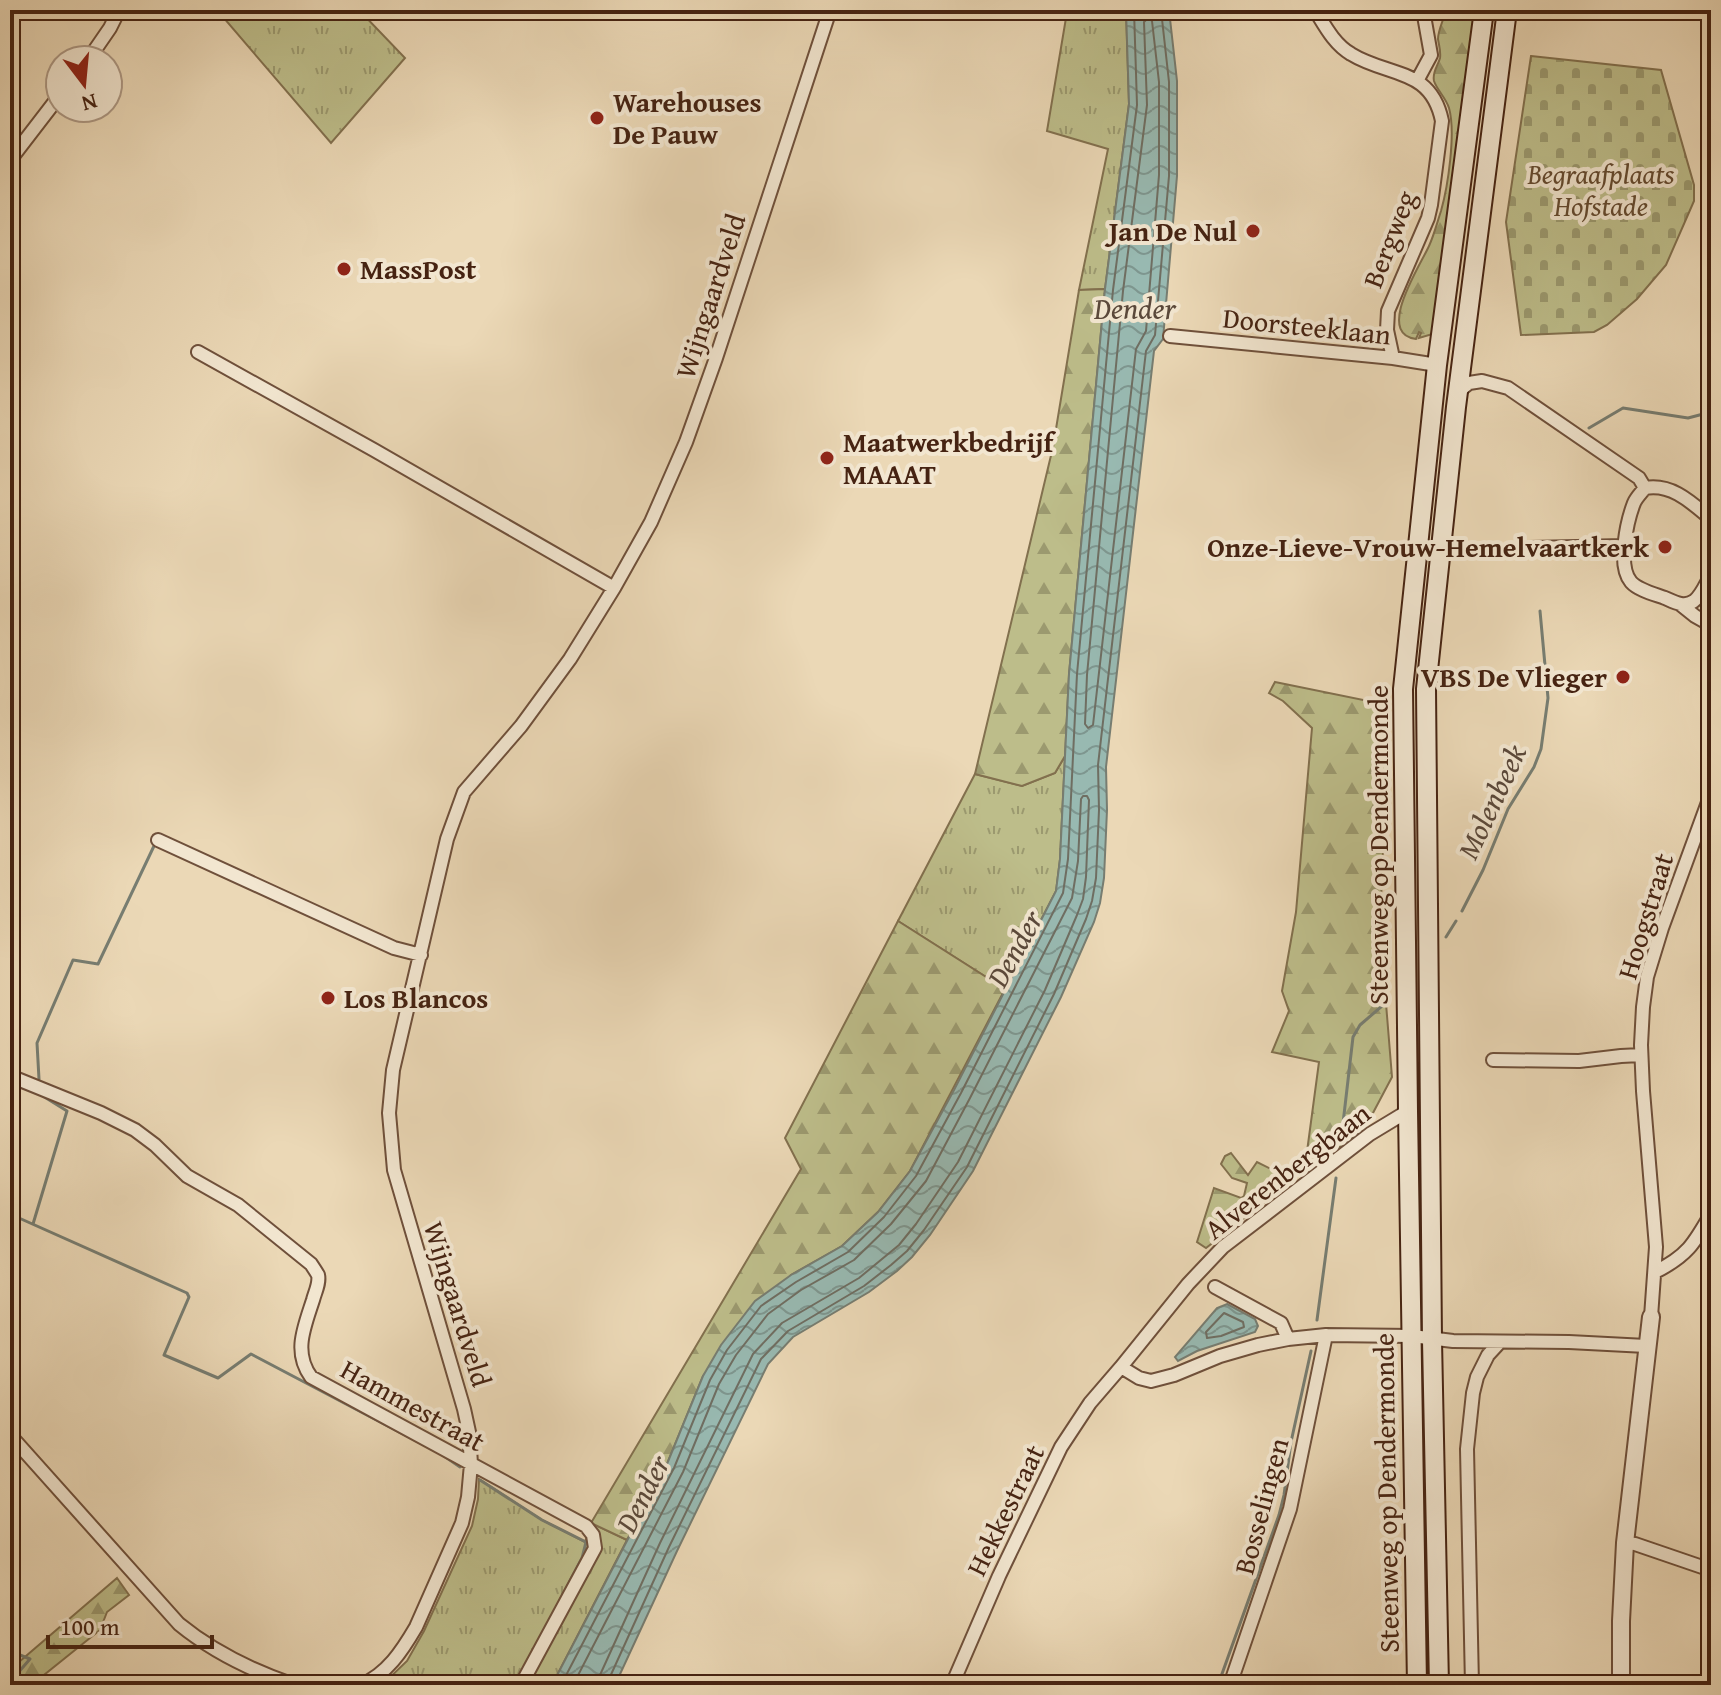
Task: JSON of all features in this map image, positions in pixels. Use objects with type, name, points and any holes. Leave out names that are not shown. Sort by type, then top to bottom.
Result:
[{"type":"main road","name":"Steenweg op Dendermonde","points":[[1417,1685],[1403,689],[1437,365],[1484,10]]},
{"type":"main road","name":"Steenweg op Dendermonde","points":[[1439,1685],[1432,1340],[1426,689],[1457,399],[1507,10]]},
{"type":"main road","points":[[1437,365],[1454,363],[1465,340]]},
{"type":"main road","points":[[1437,365],[1446,375],[1457,399]]},
{"type":"street","points":[[99,44],[119,10]]},
{"type":"street","name":"Wijngaardveld","points":[[361,1685],[372,1680],[399,1655],[416,1627],[462,1523],[468,1497],[471,1464],[469,1432],[400,1194],[390,1141],[389,1113],[393,1070],[447,839],[464,792],[521,726],[570,659],[651,522],[686,442],[716,358],[830,10]]},
{"type":"street","points":[[1315,10],[1332,36],[1350,54],[1417,81],[1431,55],[1423,10]]},
{"type":"street","points":[[1699,10],[1711,16]]},
{"type":"street","name":"Bergweg","points":[[1393,358],[1387,330],[1388,311],[1428,218],[1436,181],[1442,121],[1436,100],[1417,81]]},
{"type":"street","points":[[10,160],[44,116]]},
{"type":"street","name":"Doorsteeklaan","points":[[1170,336],[1437,365]]},
{"type":"street","points":[[198,352],[614,588]]},
{"type":"street","points":[[1457,399],[1469,383],[1482,381],[1508,388],[1642,483],[1673,491],[1711,519]]},
{"type":"street","points":[[1642,483],[1624,546],[1628,577],[1633,585],[1680,604],[1711,625]]},
{"type":"street","points":[[1529,548],[1624,546]]},
{"type":"street","points":[[1680,604],[1694,600],[1711,575]]},
{"type":"street","name":"Hoogstraat","points":[[1651,1317],[1656,1247],[1641,1055],[1643,1007],[1647,977],[1662,928],[1711,794]]},
{"type":"street","points":[[158,840],[394,948],[421,955]]},
{"type":"street","points":[[1493,1060],[1579,1061],[1641,1055]]},
{"type":"street","name":"Hammestraat","points":[[10,1076],[135,1130],[187,1176],[238,1205],[311,1264],[318,1283],[300,1351],[303,1366],[311,1377],[586,1526],[593,1535],[595,1548],[521,1685]]},
{"type":"street","name":"Alverenbergbaan","points":[[1198,1272],[1247,1228],[1370,1134],[1408,1111]]},
{"type":"street","points":[[1655,1272],[1672,1264],[1694,1244],[1711,1214]]},
{"type":"street","name":"Hekkestraat","points":[[952,1685],[999,1576],[1061,1447],[1090,1403],[1198,1272]]},
{"type":"street","points":[[1215,1287],[1281,1323],[1288,1339]]},
{"type":"street","points":[[1621,1685],[1625,1543],[1651,1317]]},
{"type":"street","points":[[1121,1367],[1151,1381],[1220,1356],[1288,1339],[1326,1335],[1646,1346]]},
{"type":"street","name":"Bosselingen","points":[[1230,1685],[1290,1509],[1326,1335]]},
{"type":"street","points":[[1472,1685],[1467,1449],[1477,1377],[1488,1355],[1500,1342]]},
{"type":"street","points":[[10,1435],[179,1624],[196,1639],[272,1678],[294,1685]]},
{"type":"street","points":[[1625,1543],[1711,1570]]},
{"type":"green space","points":[[217,10],[359,10],[405,58],[331,143]]},
{"type":"green space","points":[[1065,10],[1126,10],[1129,104],[1105,289],[1079,290],[1108,149],[1047,131]]},
{"type":"green space","points":[[1446,10],[1478,10],[1436,333],[1419,338],[1419,332],[1416,339],[1404,334],[1399,325],[1400,313],[1410,283],[1432,238],[1448,174],[1451,119],[1448,104],[1434,78],[1440,58],[1438,36]]},
{"type":"green space","name":"Begraafplaats Hofstade","points":[[1531,56],[1661,70],[1694,185],[1694,201],[1666,265],[1637,299],[1594,332],[1521,335],[1506,222]]},
{"type":"green space","points":[[1105,289],[1069,674],[1065,756],[1055,773],[1022,786],[975,774],[1053,447],[1079,290]]},
{"type":"green space","points":[[1275,682],[1388,705],[1380,930],[1392,1077],[1365,1128],[1304,1174],[1319,1062],[1272,1052],[1289,1011],[1282,991],[1296,912],[1312,728],[1283,701],[1269,693]]},
{"type":"green space","points":[[1065,756],[1056,891],[1005,989],[898,921],[975,774],[1022,786],[1055,773]]},
{"type":"green space","points":[[898,921],[1005,989],[910,1171],[878,1212],[842,1246],[791,1275],[703,1376],[667,1464],[627,1540],[591,1523],[801,1169],[785,1138]]},
{"type":"green space","points":[[1231,1153],[1248,1175],[1257,1162],[1293,1180],[1206,1248],[1197,1242],[1214,1188],[1241,1198],[1244,1196],[1247,1183],[1232,1178],[1221,1164],[1225,1156]]},
{"type":"green space","points":[[479,1479],[542,1520],[585,1542],[591,1523],[627,1540],[552,1685],[382,1685],[407,1661],[424,1631],[472,1526]]},
{"type":"green space","points":[[117,1578],[129,1595],[107,1612],[100,1630],[44,1675],[38,1685],[10,1685],[12,1668]]},
{"type":"water","name":"Dender","points":[[1126,10],[1169,10],[1177,81],[1177,176],[1163,339],[1154,351],[1106,767],[1104,878],[1094,922],[1061,997],[973,1171],[930,1235],[897,1271],[869,1292],[793,1337],[768,1364],[615,1685],[552,1685],[667,1464],[703,1376],[721,1345],[755,1301],[791,1275],[842,1246],[878,1212],[910,1171],[1056,891],[1069,674],[1105,289],[1129,104]]},
{"type":"water","points":[[1227,1304],[1255,1319],[1258,1326],[1255,1332],[1197,1351],[1178,1361],[1175,1357],[1217,1308]]},
{"type":"waterway","points":[[1589,428],[1623,408],[1688,418],[1711,412]]},
{"type":"waterway","name":"Molenbeek","points":[[1462,911],[1508,809],[1534,767],[1541,749],[1548,698],[1540,611]]},
{"type":"waterway","points":[[39,1079],[37,1043],[73,960],[98,964],[154,846]]},
{"type":"waterway","name":"Molenbeek","points":[[1446,937],[1456,921]]},
{"type":"waterway","points":[[1342,1132],[1353,1037],[1360,1025],[1389,1000]]},
{"type":"waterway","points":[[10,1084],[27,1089]]},
{"type":"waterway","points":[[33,1224],[67,1111],[38,1093]]},
{"type":"waterway","points":[[1317,1320],[1336,1178]]},
{"type":"waterway","points":[[10,1214],[187,1293],[189,1297],[164,1355],[218,1378],[251,1354],[460,1467]]},
{"type":"waterway","points":[[1218,1685],[1279,1515],[1311,1351]]},
{"type":"waterway","points":[[480,1480],[542,1520],[586,1542],[582,1558],[560,1600]]},
{"type":"waterway","points":[[10,1651],[30,1659],[17,1674],[16,1685]]},
{"type":"place","name":"Warehouses De Pauw","points":[[597,118]]},
{"type":"place","name":"Jan De Nul","points":[[1253,231]]},
{"type":"place","name":"MassPost","points":[[344,269]]},
{"type":"place","name":"Maatwerkbedrijf MAAAT","points":[[827,458]]},
{"type":"place","name":"Onze-Lieve-Vrouw-Hemelvaartkerk","points":[[1665,547]]},
{"type":"place","name":"VBS De Vlieger","points":[[1623,677]]},
{"type":"place","name":"Los Blancos","points":[[328,998]]}]
